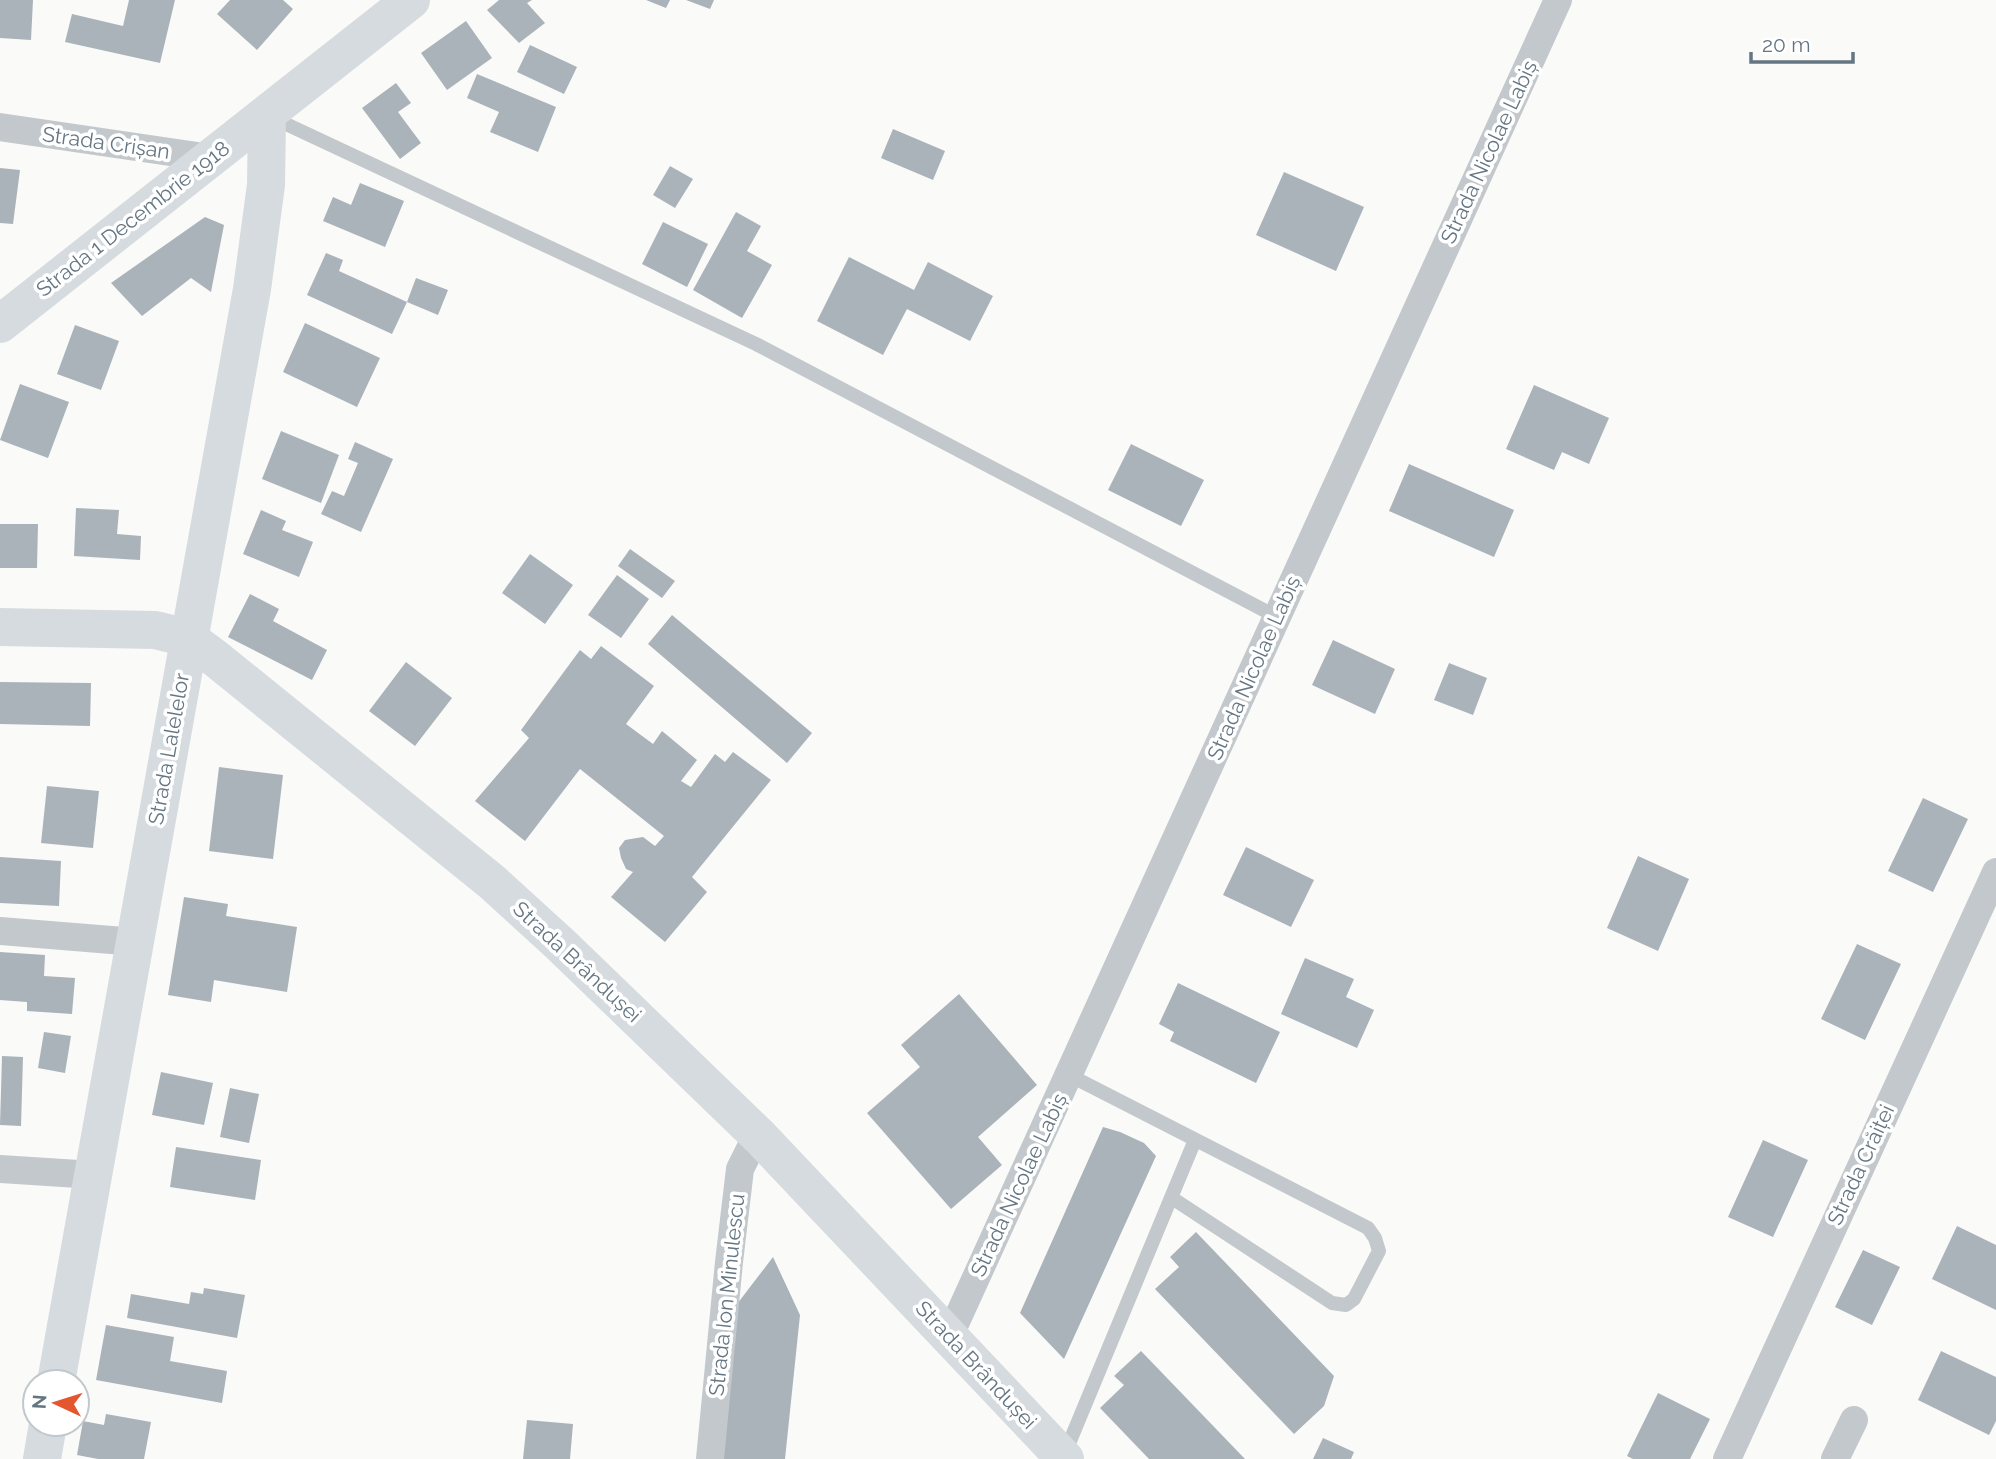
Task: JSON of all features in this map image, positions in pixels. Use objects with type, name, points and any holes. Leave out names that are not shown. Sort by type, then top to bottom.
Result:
[{"type":"main road","name":"Strada 1 Decembrie 1918","points":[[0,324],[411,0]]},
{"type":"main road","name":"Strada Lalelelor","points":[[59,1368],[252,289],[266,185],[267,115]]},
{"type":"main road","name":"Strada Brândușei","points":[[0,627],[155,630],[188,638],[274,705],[492,883],[560,944],[760,1137],[1064,1458]]},
{"type":"main road","points":[[42,1459],[46,1438]]},
{"type":"street","name":"Strada Nicolae Labiș","points":[[950,1337],[1558,0]]},
{"type":"street","name":"Strada Crișan","points":[[0,127],[211,158]]},
{"type":"street","name":"Strada Crăiței","points":[[1727,1459],[1996,872]]},
{"type":"street","points":[[0,931],[135,942]]},
{"type":"street","name":"Strada Ion Minulescu","points":[[710,1459],[740,1169],[750,1149],[760,1137]]},
{"type":"street","points":[[0,1169],[94,1175]]},
{"type":"street","points":[[1835,1459],[1854,1420]]},
{"type":"lane","points":[[267,115],[756,344],[1277,617]]},
{"type":"lane","points":[[1069,1075],[1367,1228],[1375,1238],[1379,1251],[1354,1298],[1346,1305],[1332,1303],[1172,1198]]},
{"type":"lane","points":[[1064,1458],[1195,1140]]},
{"type":"building","points":[[0,0],[33,0],[31,40],[0,38]]},
{"type":"building","points":[[129,0],[175,0],[160,63],[65,42],[72,14],[123,26]]},
{"type":"building","points":[[230,0],[283,0],[293,9],[257,50],[217,14]]},
{"type":"building","points":[[499,0],[532,0],[527,3],[545,23],[519,43],[487,10]]},
{"type":"building","points":[[646,0],[670,0],[666,8]]},
{"type":"building","points":[[686,0],[714,0],[710,9]]},
{"type":"building","points":[[466,21],[492,58],[447,90],[421,53]]},
{"type":"building","points":[[530,45],[577,67],[564,94],[517,72]]},
{"type":"building","points":[[477,74],[556,107],[538,152],[490,132],[499,112],[467,98]]},
{"type":"building","points":[[396,83],[411,103],[398,112],[421,143],[400,159],[362,108]]},
{"type":"building","points":[[893,129],[945,151],[933,180],[881,158]]},
{"type":"building","points":[[670,166],[693,179],[675,208],[653,195]]},
{"type":"building","points":[[0,168],[20,170],[13,224],[0,223]]},
{"type":"building","points":[[1284,172],[1364,207],[1336,271],[1256,235]]},
{"type":"building","points":[[360,183],[404,201],[385,247],[323,221],[333,197],[351,205]]},
{"type":"building","points":[[736,212],[761,226],[747,251],[772,265],[742,318],[693,290]]},
{"type":"building","points":[[205,217],[224,225],[211,292],[191,278],[142,316],[111,283]]},
{"type":"building","points":[[663,222],[708,244],[687,287],[642,264]]},
{"type":"building","points":[[326,253],[343,260],[339,271],[407,302],[392,334],[307,295]]},
{"type":"building","points":[[849,257],[914,290],[928,262],[993,296],[970,341],[907,309],[883,355],[817,321]]},
{"type":"building","points":[[416,278],[448,290],[438,315],[407,302]]},
{"type":"building","points":[[305,323],[380,358],[357,407],[283,372]]},
{"type":"building","points":[[75,325],[119,341],[101,390],[57,374]]},
{"type":"building","points":[[20,384],[69,402],[48,458],[0,440]]},
{"type":"building","points":[[1534,385],[1609,418],[1589,464],[1562,452],[1554,470],[1506,449]]},
{"type":"building","points":[[281,431],[339,455],[321,503],[262,479]]},
{"type":"building","points":[[355,442],[393,459],[361,532],[321,514],[332,491],[344,496],[358,463],[348,459]]},
{"type":"building","points":[[1131,444],[1204,480],[1181,526],[1108,490]]},
{"type":"building","points":[[1409,464],[1514,510],[1494,557],[1389,511]]},
{"type":"building","points":[[76,508],[119,510],[117,534],[141,536],[140,560],[74,556]]},
{"type":"building","points":[[261,510],[286,521],[282,530],[313,542],[299,577],[243,554]]},
{"type":"building","points":[[0,524],[38,524],[37,568],[0,568]]},
{"type":"building","points":[[630,549],[675,581],[662,598],[618,566]]},
{"type":"building","points":[[530,554],[573,585],[545,624],[502,593]]},
{"type":"building","points":[[617,575],[649,599],[621,638],[588,615]]},
{"type":"building","points":[[250,594],[279,609],[273,621],[327,650],[312,680],[228,637]]},
{"type":"building","points":[[672,615],[812,733],[787,763],[648,644]]},
{"type":"building","points":[[1333,640],[1395,669],[1375,714],[1312,685]]},
{"type":"building","points":[[601,646],[654,686],[626,724],[653,744],[662,731],[697,760],[681,781],[691,787],[715,754],[725,762],[733,752],[771,780],[692,877],[707,892],[665,942],[611,897],[633,872],[626,869],[621,858],[619,848],[625,840],[643,837],[655,846],[664,836],[580,769],[525,841],[475,801],[529,738],[521,730],[580,650],[591,659]]},
{"type":"building","points":[[406,662],[452,698],[415,746],[369,711]]},
{"type":"building","points":[[1449,663],[1487,678],[1473,715],[1434,700]]},
{"type":"building","points":[[0,682],[91,683],[90,726],[0,724]]},
{"type":"building","points":[[219,767],[283,775],[273,859],[209,851]]},
{"type":"building","points":[[47,786],[99,791],[93,848],[41,843]]},
{"type":"building","points":[[1923,798],[1968,819],[1933,892],[1888,871]]},
{"type":"building","points":[[1246,847],[1314,880],[1291,927],[1223,895]]},
{"type":"building","points":[[1638,856],[1689,879],[1658,951],[1607,928]]},
{"type":"building","points":[[0,857],[61,861],[59,906],[0,903]]},
{"type":"building","points":[[184,897],[228,904],[226,916],[297,927],[287,992],[214,980],[211,1002],[168,995]]},
{"type":"building","points":[[1857,944],[1901,964],[1865,1040],[1821,1019]]},
{"type":"building","points":[[0,952],[45,955],[44,976],[75,978],[72,1014],[27,1011],[27,1002],[0,1000]]},
{"type":"building","points":[[1305,958],[1354,979],[1346,997],[1374,1010],[1357,1048],[1281,1014]]},
{"type":"building","points":[[1178,983],[1280,1032],[1256,1083],[1170,1041],[1174,1032],[1159,1024]]},
{"type":"building","points":[[959,994],[1037,1085],[978,1137],[1002,1165],[951,1209],[867,1113],[920,1067],[901,1045]]},
{"type":"building","points":[[44,1032],[71,1036],[65,1073],[38,1068]]},
{"type":"building","points":[[2,1056],[23,1057],[21,1126],[0,1125]]},
{"type":"building","points":[[161,1072],[213,1083],[204,1125],[152,1115]]},
{"type":"building","points":[[230,1088],[259,1094],[249,1143],[220,1137]]},
{"type":"building","points":[[1103,1127],[1144,1143],[1156,1156],[1064,1359],[1020,1313]]},
{"type":"building","points":[[1763,1140],[1808,1160],[1773,1237],[1728,1217]]},
{"type":"building","points":[[176,1147],[261,1160],[255,1200],[170,1187]]},
{"type":"building","points":[[1957,1226],[1996,1245],[1996,1310],[1932,1279]]},
{"type":"building","points":[[1196,1232],[1334,1376],[1324,1406],[1294,1434],[1155,1289],[1179,1267],[1170,1257]]},
{"type":"building","points":[[1863,1250],[1900,1267],[1872,1325],[1835,1307]]},
{"type":"building","points":[[773,1257],[800,1315],[785,1459],[719,1459],[734,1308]]},
{"type":"building","points":[[204,1288],[245,1295],[237,1338],[127,1318],[131,1294],[189,1304],[191,1292],[203,1294]]},
{"type":"building","points":[[106,1325],[174,1337],[170,1361],[227,1371],[222,1403],[96,1380]]},
{"type":"building","points":[[1141,1351],[1245,1459],[1149,1459],[1100,1408],[1124,1385],[1114,1376]]},
{"type":"building","points":[[1941,1351],[1996,1377],[1996,1421],[1989,1435],[1918,1400]]},
{"type":"building","points":[[1658,1393],[1710,1419],[1690,1459],[1633,1459],[1627,1456]]},
{"type":"building","points":[[106,1414],[151,1422],[144,1459],[98,1459],[77,1455],[80,1438],[91,1438],[91,1423],[104,1425]]},
{"type":"building","points":[[527,1420],[573,1424],[570,1459],[523,1459]]},
{"type":"building","points":[[1323,1438],[1354,1452],[1351,1459],[1313,1459]]}]
